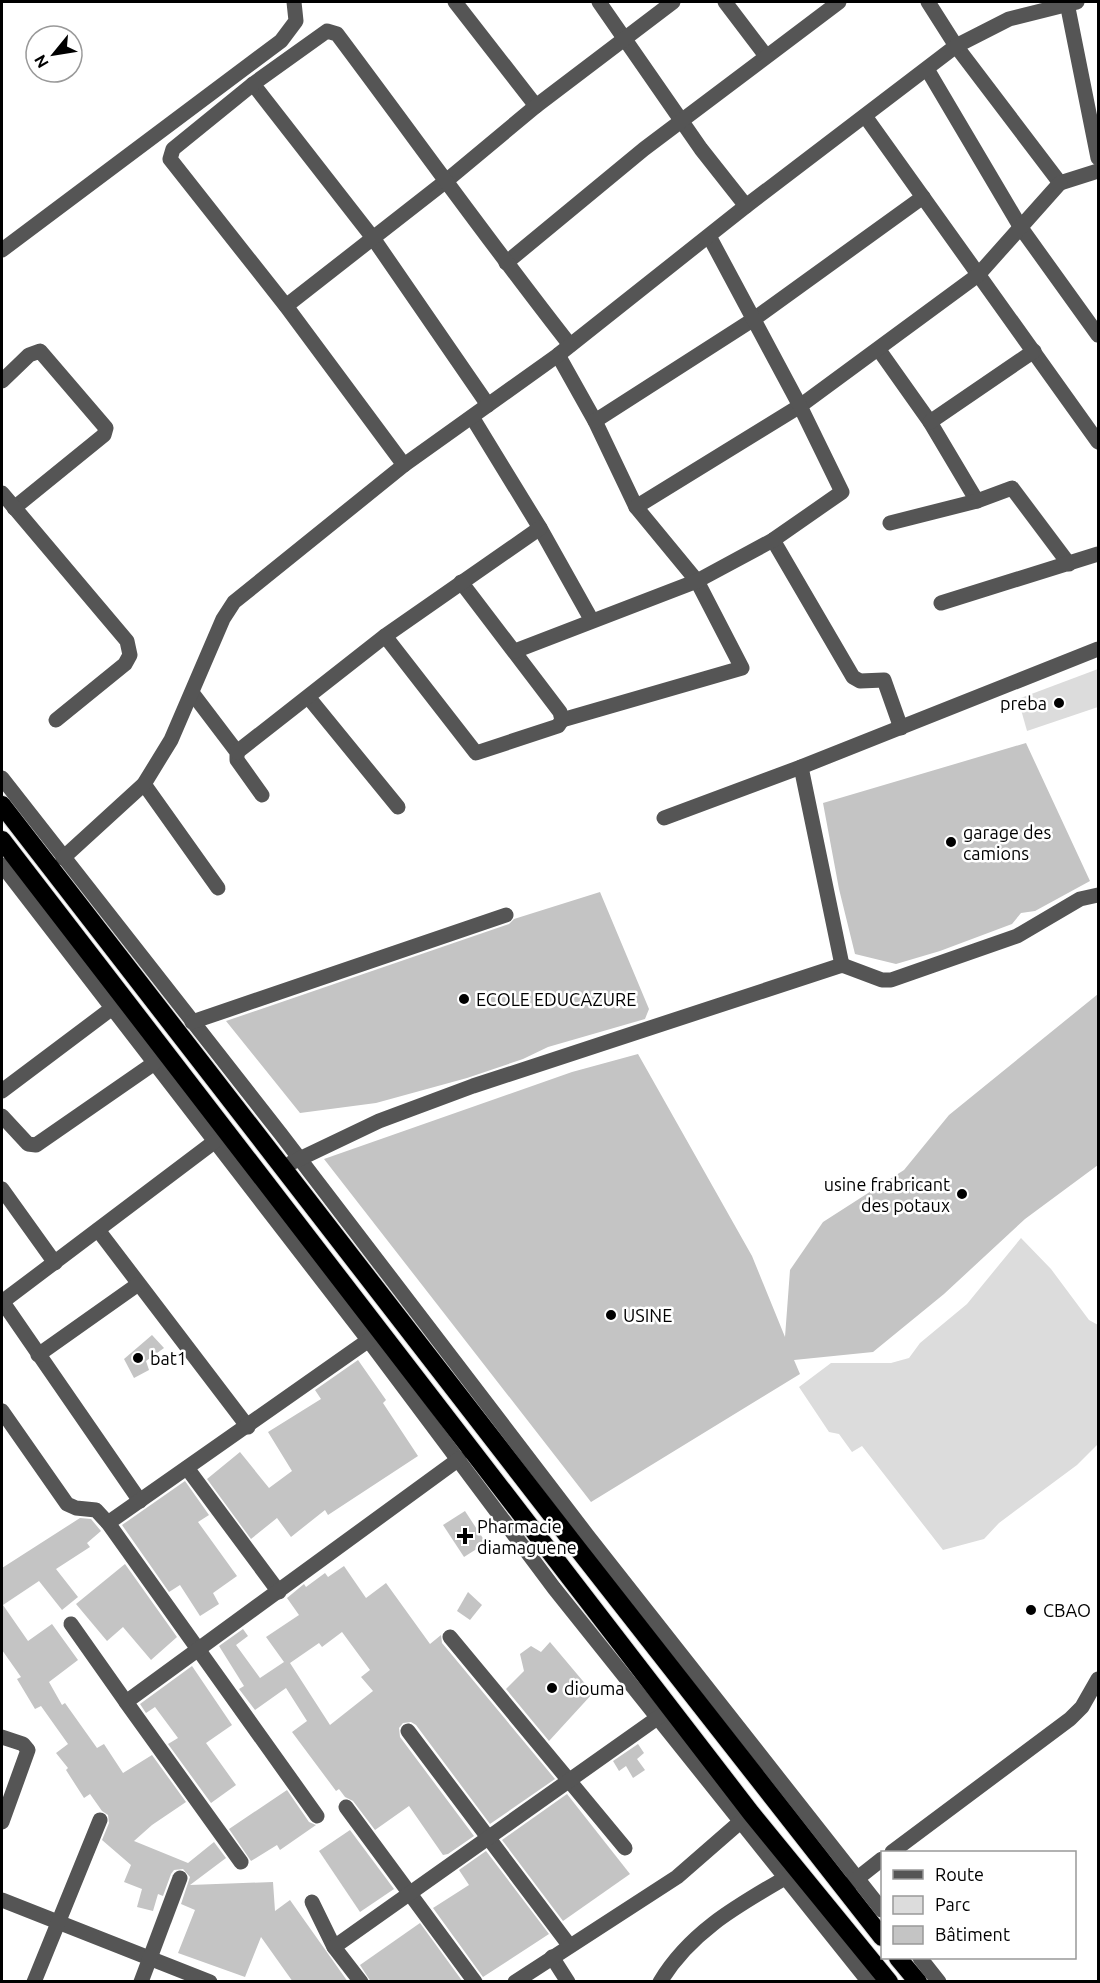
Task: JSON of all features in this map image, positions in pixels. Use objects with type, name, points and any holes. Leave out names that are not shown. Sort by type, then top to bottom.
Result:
[{"type":"highway","points":[[2,805],[282,1168],[580,1540],[851,1884],[881,1935]]},
{"type":"highway","points":[[2,840],[375,1336],[664,1713],[746,1817],[889,1982]]},
{"type":"highway","points":[[899,1959],[918,1982]]},
{"type":"street","points":[[2,250],[281,41],[296,21],[294,2]]},
{"type":"street","points":[[455,2],[536,106]]},
{"type":"street","points":[[599,2],[683,119],[701,149],[746,206]]},
{"type":"street","points":[[286,306],[446,181],[536,106],[673,2]]},
{"type":"street","points":[[725,2],[766,56]]},
{"type":"street","points":[[506,263],[683,119],[839,2]]},
{"type":"street","points":[[928,2],[956,46],[1060,183]]},
{"type":"street","points":[[63,858],[144,784],[171,740],[193,694],[223,619],[234,602],[404,465],[564,350],[746,206],[956,46],[1010,19],[1072,2],[1098,158]]},
{"type":"street","points":[[385,636],[476,753],[558,726],[562,720],[742,668],[697,581],[636,507],[564,350],[506,263],[338,34],[327,31],[253,84],[173,149],[170,159],[286,306],[404,465]]},
{"type":"street","points":[[927,69],[1021,228],[1098,336]]},
{"type":"street","points":[[253,84],[373,238],[488,405]]},
{"type":"street","points":[[865,116],[1034,351],[1092,417],[1098,442]]},
{"type":"street","points":[[636,507],[800,406],[879,350],[978,275],[1060,183],[1098,171]]},
{"type":"street","points":[[595,421],[754,319],[923,197]]},
{"type":"street","points":[[515,651],[697,581],[773,540],[842,492],[800,406],[709,236]]},
{"type":"street","points":[[879,350],[930,422],[977,501]]},
{"type":"street","points":[[2,381],[29,355],[40,351],[106,428],[104,435],[14,508]]},
{"type":"street","points":[[930,422],[1034,351]]},
{"type":"street","points":[[472,417],[540,528],[591,620]]},
{"type":"street","points":[[890,523],[977,501],[1012,488],[1069,564]]},
{"type":"street","points":[[2,493],[126,641],[130,655],[125,664],[56,720]]},
{"type":"street","points":[[237,752],[309,698],[385,636],[540,528]]},
{"type":"street","points":[[773,540],[853,677],[860,681],[884,680],[901,728]]},
{"type":"street","points":[[941,603],[1098,554]]},
{"type":"street","points":[[461,582],[560,712],[562,720]]},
{"type":"street","points":[[664,818],[801,767],[1098,649]]},
{"type":"street","points":[[193,694],[237,752],[237,760],[262,795]]},
{"type":"street","points":[[309,698],[398,807]]},
{"type":"street","points":[[801,767],[842,965]]},
{"type":"street","points":[[2,778],[299,1159],[580,1540]]},
{"type":"street","points":[[144,784],[218,888]]},
{"type":"street","points":[[2,865],[214,1142],[375,1336],[459,1459],[554,1588],[664,1713],[334,1947]]},
{"type":"street","points":[[282,1168],[379,1121],[473,1086],[842,965],[882,980],[891,980],[1017,936],[1072,903],[1098,895]]},
{"type":"street","points":[[192,1022],[506,915]]},
{"type":"street","points":[[2,1091],[111,1009]]},
{"type":"street","points":[[2,1116],[7,1134],[28,1144],[36,1145],[153,1064]]},
{"type":"street","points":[[140,1501],[2,1301],[214,1142]]},
{"type":"street","points":[[2,1190],[55,1263]]},
{"type":"street","points":[[98,1230],[137,1285],[248,1427]]},
{"type":"street","points":[[38,1355],[137,1285]]},
{"type":"street","points":[[108,1523],[375,1336]]},
{"type":"street","points":[[2,1411],[67,1504],[76,1508],[96,1510],[108,1523],[317,1815]]},
{"type":"street","points":[[126,1702],[459,1459]]},
{"type":"street","points":[[187,1468],[279,1592]]},
{"type":"street","points":[[71,1624],[241,1862]]},
{"type":"street","points":[[450,1637],[572,1780],[626,1848]]},
{"type":"street","points":[[893,1851],[1070,1719],[1082,1707],[1098,1679]]},
{"type":"street","points":[[408,1731],[570,1945]]},
{"type":"street","points":[[2,1737],[23,1744],[28,1750],[5,1805],[2,1822]]},
{"type":"street","points":[[346,1807],[475,1982]]},
{"type":"street","points":[[515,1982],[677,1877],[746,1817],[785,1878],[869,1982]]},
{"type":"street","points":[[34,1982],[100,1820]]},
{"type":"street","points":[[881,1860],[851,1884],[881,1909]]},
{"type":"street","points":[[141,1982],[180,1878]]},
{"type":"street","points":[[660,1982],[675,1958],[705,1928],[785,1878]]},
{"type":"street","points":[[2,1900],[210,1982]]},
{"type":"street","points":[[312,1902],[334,1947],[361,1982]]},
{"type":"street","points":[[552,1957],[568,1982]]},
{"type":"street","points":[[921,1959],[939,1982]]},
{"type":"green space","name":"preba","points":[[1098,669],[1098,707],[1027,731],[1018,699]]},
{"type":"green space","points":[[1021,1238],[1051,1269],[1089,1320],[1098,1325],[1098,1444],[1077,1465],[999,1523],[984,1539],[943,1550],[862,1446],[852,1452],[839,1434],[829,1432],[799,1387],[831,1363],[891,1363],[909,1358],[920,1343],[967,1304]]},
{"type":"building","name":"garage des camions","points":[[1026,743],[1090,881],[1035,911],[1021,913],[1012,924],[940,951],[896,964],[855,954],[839,889],[823,803]]},
{"type":"building","name":"ECOLE EDUCAZURE","points":[[600,892],[649,1009],[645,1019],[548,1047],[523,1059],[467,1078],[376,1103],[300,1113],[226,1021],[509,924],[514,919]]},
{"type":"building","name":"USINE","points":[[1098,994],[1098,1165],[1025,1219],[944,1294],[873,1352],[794,1360],[800,1374],[591,1502],[324,1159],[572,1072],[638,1054],[752,1256],[785,1337],[790,1270],[823,1222],[904,1170],[949,1115]]},
{"type":"building","name":"bat1","points":[[152,1335],[164,1348],[146,1361],[149,1370],[134,1378],[124,1359]]},
{"type":"building","points":[[358,1360],[386,1400],[383,1403],[418,1456],[328,1515],[325,1510],[291,1537],[277,1518],[251,1539],[207,1479],[240,1452],[269,1488],[292,1471],[268,1432],[321,1399],[315,1390]]},
{"type":"building","points":[[185,1481],[209,1515],[198,1522],[237,1576],[213,1593],[219,1604],[200,1616],[180,1585],[169,1592],[122,1525]]},
{"type":"building","points":[[465,1511],[486,1543],[464,1557],[443,1525]]},
{"type":"building","points":[[80,1518],[91,1519],[101,1531],[87,1543],[90,1547],[56,1569],[78,1597],[62,1610],[39,1581],[3,1605],[28,1641],[52,1624],[78,1660],[49,1682],[62,1705],[65,1703],[97,1748],[104,1744],[123,1773],[152,1755],[186,1802],[152,1825],[134,1841],[188,1863],[214,1842],[226,1858],[190,1885],[273,1882],[275,1911],[290,1900],[348,1982],[293,1982],[261,1937],[245,1977],[178,1953],[195,1910],[181,1904],[190,1877],[183,1869],[174,1870],[171,1874],[163,1896],[158,1894],[153,1911],[137,1907],[142,1889],[124,1882],[131,1865],[102,1840],[109,1823],[108,1815],[102,1811],[90,1794],[84,1798],[66,1770],[68,1768],[56,1753],[68,1744],[41,1706],[35,1709],[17,1679],[21,1677],[2,1650],[2,1568]]},
{"type":"building","points":[[125,1564],[177,1637],[151,1660],[123,1627],[107,1641],[76,1604]]},
{"type":"building","points":[[344,1566],[366,1598],[386,1583],[430,1644],[441,1635],[442,1643],[555,1779],[490,1824],[416,1725],[411,1722],[403,1723],[399,1728],[400,1737],[474,1836],[443,1855],[409,1806],[375,1830],[353,1801],[345,1797],[339,1789],[336,1791],[292,1732],[307,1721],[286,1688],[255,1710],[239,1689],[244,1686],[219,1646],[243,1629],[248,1636],[236,1645],[260,1678],[284,1662],[266,1637],[299,1615],[287,1598],[304,1584],[306,1587],[325,1573],[328,1577]],"holes":[[[342,1632],[370,1670],[361,1677],[373,1691],[330,1725],[290,1663],[319,1643],[322,1647]]]},
{"type":"building","points":[[468,1592],[482,1605],[470,1620],[457,1611]]},
{"type":"building","name":"diouma","points":[[550,1642],[593,1693],[549,1741],[506,1689],[524,1671],[520,1654],[531,1646],[541,1652]]},
{"type":"building","points":[[192,1666],[232,1725],[206,1743],[236,1785],[211,1803],[168,1744],[178,1738],[155,1707],[146,1713],[140,1704]]},
{"type":"building","points":[[638,1744],[644,1753],[637,1759],[645,1770],[633,1778],[626,1766],[619,1771],[613,1761]]},
{"type":"building","points":[[287,1790],[309,1822],[316,1825],[280,1850],[277,1845],[251,1861],[229,1829]]},
{"type":"building","points":[[567,1794],[630,1874],[563,1921],[502,1840]]},
{"type":"building","points":[[350,1830],[394,1889],[360,1912],[319,1851]]},
{"type":"building","points":[[486,1851],[549,1934],[483,1977],[433,1908],[469,1885],[459,1870]]},
{"type":"building","points":[[420,1923],[463,1982],[371,1982],[360,1965]]},
{"type":"place","name":"preba","points":[[1059,703]]},
{"type":"place","name":"garage des camions","points":[[951,842]]},
{"type":"place","name":"ECOLE EDUCAZURE","points":[[464,999]]},
{"type":"place","name":"usine frabricant des potaux","points":[[962,1194]]},
{"type":"place","name":"USINE","points":[[611,1315]]},
{"type":"place","name":"bat1","points":[[138,1358]]},
{"type":"place","name":"Pharmacie diamaguene","points":[[465,1536]]},
{"type":"place","name":"CBAO","points":[[1031,1610]]},
{"type":"place","name":"diouma","points":[[552,1688]]}]
